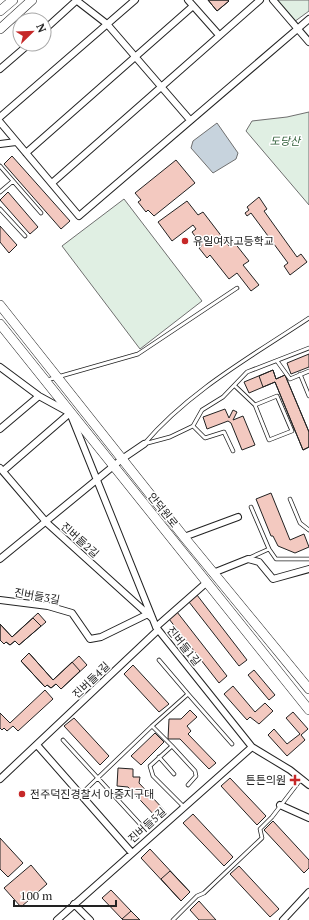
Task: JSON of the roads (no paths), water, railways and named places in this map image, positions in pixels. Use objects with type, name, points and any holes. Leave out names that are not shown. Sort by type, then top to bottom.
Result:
[{"type":"street","points":[[0,11],[13,0]]},
{"type":"street","points":[[0,28],[32,0]]},
{"type":"street","points":[[52,23],[77,0],[107,24],[190,120]]},
{"type":"street","points":[[0,117],[134,0]]},
{"type":"street","points":[[188,0],[219,35]]},
{"type":"street","points":[[52,183],[260,0]]},
{"type":"street","points":[[273,0],[309,42]]},
{"type":"street","points":[[26,152],[194,6]]},
{"type":"street","points":[[0,122],[79,216],[309,19]]},
{"type":"street","points":[[0,69],[20,52]]},
{"type":"street","points":[[0,144],[16,142]]},
{"type":"street","name":"안덕원로","points":[[0,305],[184,537],[309,689]]},
{"type":"street","name":"안덕원로","points":[[0,324],[309,710]]},
{"type":"street","points":[[0,367],[39,396],[70,413],[1,469]]},
{"type":"street","points":[[0,429],[39,396]]},
{"type":"street","name":"진버들1길","points":[[70,413],[96,482],[156,626],[252,747],[309,785]]},
{"type":"street","points":[[0,560],[47,523],[122,459],[144,444]]},
{"type":"street","name":"진버들2길","points":[[1,469],[47,523],[148,614],[156,626]]},
{"type":"street","points":[[184,537],[238,517]]},
{"type":"street","points":[[213,573],[248,559],[259,562],[273,579],[309,569]]},
{"type":"street","name":"진버들4길","points":[[0,779],[37,745],[156,626],[206,582]]},
{"type":"street","name":"진버들3길","points":[[0,600],[48,606],[72,613],[90,639],[101,637],[148,614]]},
{"type":"street","points":[[37,745],[132,852]]},
{"type":"street","name":"진버들5길","points":[[57,920],[183,806],[252,747]]},
{"type":"street","points":[[280,805],[309,818]]},
{"type":"street","points":[[283,920],[309,892]]},
{"type":"street","points":[[74,904],[90,920]]},
{"type":"lane","points":[[0,166],[42,213]]},
{"type":"lane","points":[[0,192],[13,181]]},
{"type":"lane","points":[[0,209],[25,236]]},
{"type":"lane","points":[[44,380],[138,354],[237,288]]},
{"type":"lane","points":[[144,444],[159,427],[212,382],[309,318]]},
{"type":"lane","points":[[144,444],[170,436],[192,426],[202,410],[223,397],[247,372],[309,348]]},
{"type":"lane","points":[[277,361],[290,378],[309,371]]},
{"type":"lane","points":[[300,374],[309,396]]},
{"type":"lane","points":[[235,386],[255,405],[269,440],[292,431],[277,396],[255,405]]},
{"type":"lane","points":[[192,426],[205,438],[224,432],[233,451]]},
{"type":"lane","points":[[290,499],[300,523],[309,530]]},
{"type":"lane","points":[[251,507],[276,559],[309,559]]},
{"type":"lane","points":[[248,559],[270,549]]},
{"type":"lane","points":[[159,660],[232,744]]},
{"type":"lane","points":[[81,794],[152,726],[188,694]]},
{"type":"lane","points":[[152,726],[195,771],[196,776],[188,786]]},
{"type":"lane","points":[[63,740],[140,824]]},
{"type":"lane","points":[[172,746],[150,766],[153,776],[183,806]]},
{"type":"lane","points":[[159,757],[174,774]]},
{"type":"lane","points":[[173,920],[197,896],[204,893],[262,838],[260,829],[272,817],[301,779]]},
{"type":"place","name":"유일여자고등학교","points":[[185,241]]},
{"type":"place","name":"튼튼의원","points":[[295,780]]},
{"type":"place","name":"전주덕진경찰서 아중지구대","points":[[22,794]]},
{"type":"park label","name":"도당산","points":[[285,141]]}]
